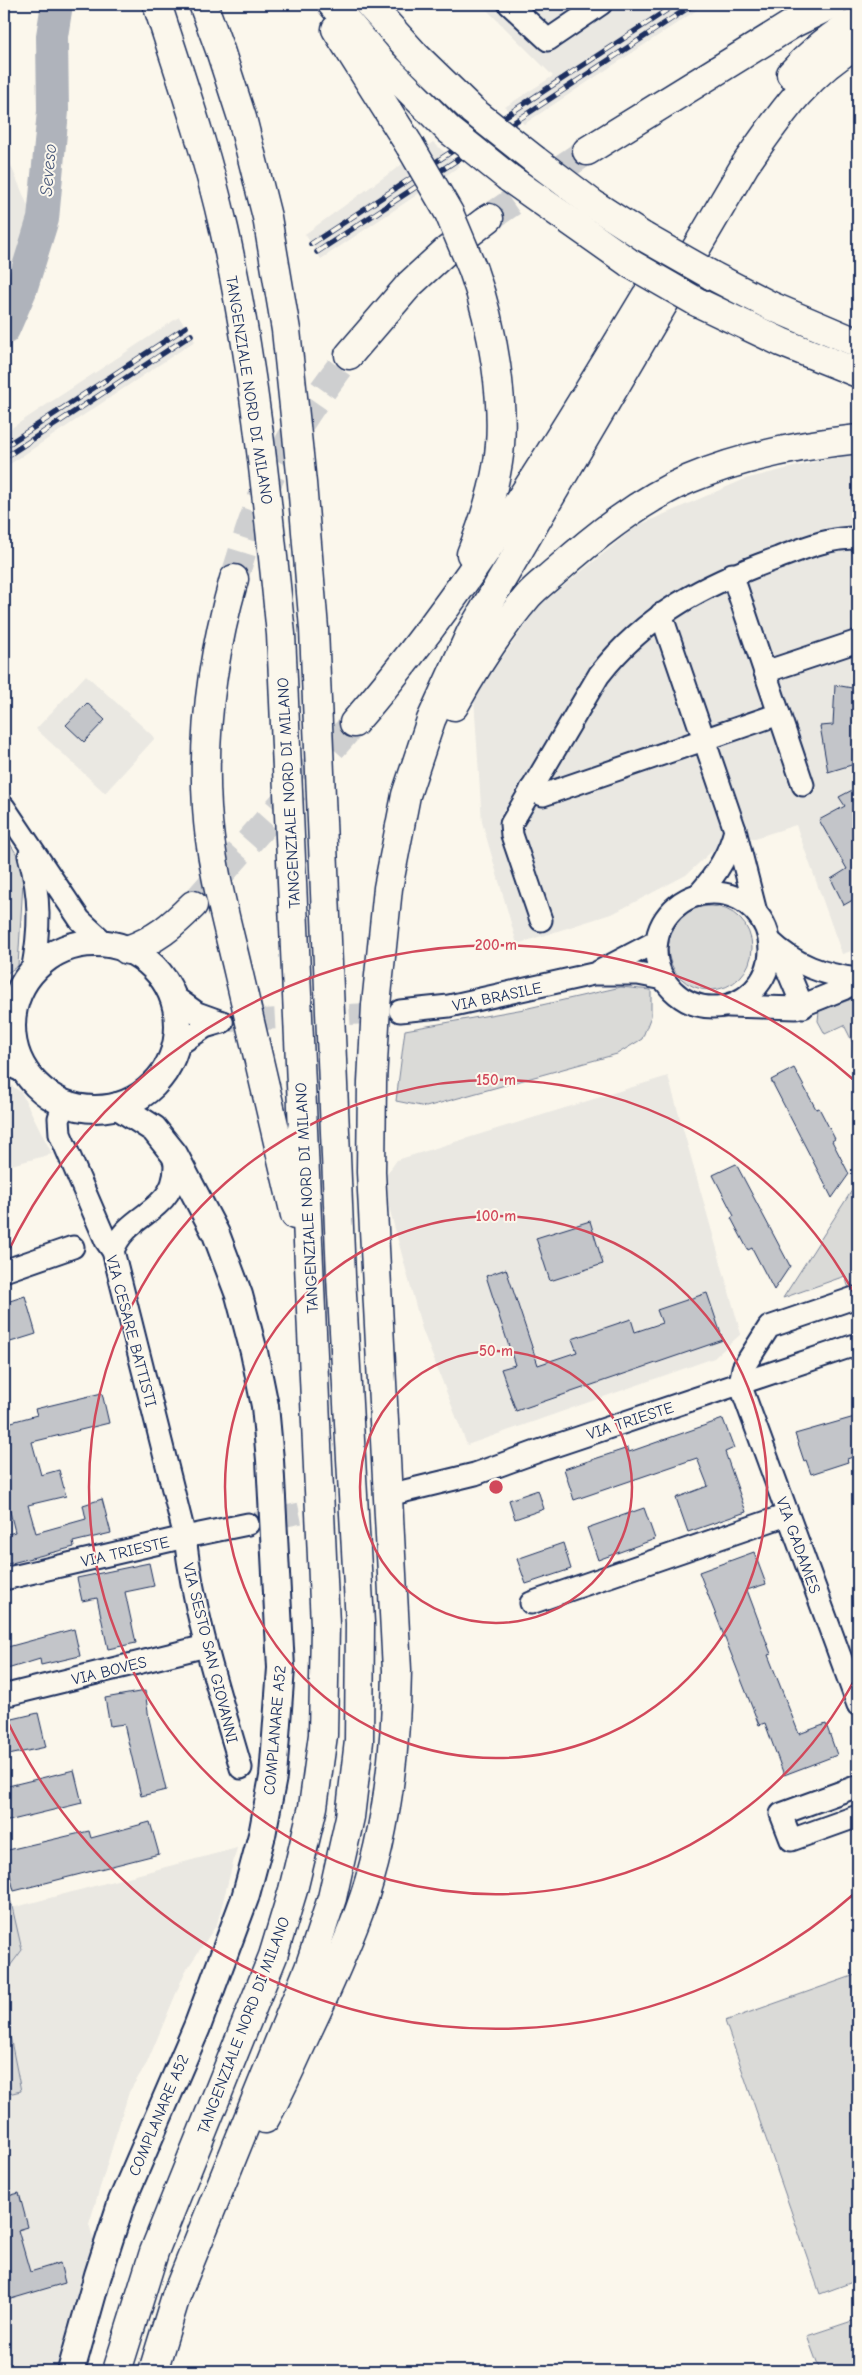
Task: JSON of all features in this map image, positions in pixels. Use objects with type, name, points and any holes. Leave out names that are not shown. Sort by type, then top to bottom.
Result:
[{"type":"highway","name":"TANGENZIALE NORD DI MILANO","points":[[117,2371],[154,2252],[273,1956],[293,1890],[313,1807],[322,1735],[325,1625],[281,634],[266,488],[245,333],[224,228],[198,133],[157,4]]},
{"type":"highway","name":"TANGENZIALE NORD DI MILANO","points":[[153,2371],[176,2296],[309,1968],[332,1898],[350,1817],[358,1750],[360,1623],[341,1266],[314,639],[302,482],[286,330],[267,217],[242,118],[203,4]]},
{"type":"highway","points":[[322,4],[345,46],[410,146],[449,213],[473,270],[488,324],[501,411],[498,461],[483,522],[468,559],[435,621]]},
{"type":"highway","points":[[332,4],[384,65],[448,130],[509,178],[631,264],[698,302],[780,342],[858,373]]},
{"type":"highway","points":[[369,4],[415,54],[473,110],[593,204],[644,237],[711,275],[772,306],[858,343]]},
{"type":"highway","points":[[587,151],[794,23],[833,4]]},
{"type":"highway","points":[[354,723],[398,672],[488,548],[564,433],[729,155],[767,102],[803,61],[842,29],[858,20]]},
{"type":"highway","points":[[216,2198],[273,2104],[320,2005],[359,1911],[378,1840],[392,1752],[396,1713],[397,1670],[371,1172],[372,1082],[376,1005],[388,888],[406,795],[431,720],[471,632],[745,165],[782,112],[815,75],[858,44]]},
{"type":"highway","points":[[349,355],[410,284],[446,251],[489,218]]},
{"type":"highway","points":[[772,306],[858,332]]},
{"type":"highway","points":[[396,841],[444,727],[466,684],[507,622],[529,595],[572,556],[624,516],[689,479],[748,458],[820,443],[858,440]]},
{"type":"highway","points":[[234,579],[221,623],[212,675],[205,744],[207,808],[218,888],[310,1280]]},
{"type":"highway","points":[[116,947],[149,942],[163,932],[193,904]]},
{"type":"main road","points":[[88,944],[116,947],[149,964],[161,977],[172,995],[177,1023],[175,1047],[158,1080],[135,1099],[118,1106],[89,1109],[64,1103],[42,1090],[15,1068],[19,1059],[12,1032],[14,1010],[10,1003],[32,972],[46,959],[63,950],[88,944]]},
{"type":"main road","name":"COMPLANARE A52","points":[[158,1080],[168,1146]]},
{"type":"main road","name":"COMPLANARE A52","points":[[71,2371],[95,2283],[122,2202],[196,2027],[245,1898],[262,1835],[273,1777],[279,1720],[281,1668],[270,1460],[263,1397],[254,1352],[239,1296],[216,1234],[168,1146],[141,1119],[118,1106]]},
{"type":"street","points":[[509,4],[548,40],[601,4]]},
{"type":"street","points":[[541,920],[512,835],[511,824],[599,675],[613,656],[661,614],[694,593],[732,574],[828,539],[858,538]]},
{"type":"street","points":[[732,574],[803,785]]},
{"type":"street","points":[[661,614],[735,830],[756,912]]},
{"type":"street","points":[[765,672],[858,641]]},
{"type":"street","points":[[531,788],[543,795],[779,714]]},
{"type":"street","points":[[4,807],[80,920],[116,947]]},
{"type":"street","points":[[699,894],[719,868],[735,830]]},
{"type":"street","points":[[24,836],[38,898],[39,937],[32,972]]},
{"type":"street","points":[[803,1007],[765,925],[756,912],[747,904],[732,896],[718,893],[699,894],[678,904],[667,916],[656,941],[656,954],[664,979],[685,1000],[708,1007],[788,1009],[803,1007],[858,979]]},
{"type":"street","name":"VIA BRASILE","points":[[594,974],[656,941]]},
{"type":"street","points":[[774,946],[804,966],[840,977],[858,979]]},
{"type":"street","points":[[724,1006],[745,998],[759,984],[769,963],[774,946]]},
{"type":"street","name":"VIA BRASILE","points":[[400,1011],[449,1006],[594,974],[638,974],[664,979]]},
{"type":"street","points":[[172,995],[197,1013],[222,1022],[205,1027],[175,1047]]},
{"type":"street","name":"VIA CESARE BATTISTI","points":[[64,1103],[59,1118],[60,1134],[106,1241],[113,1251],[184,1537]]},
{"type":"street","points":[[113,1251],[118,1240],[127,1229],[154,1209],[168,1193],[175,1176],[168,1146]]},
{"type":"street","points":[[4,1271],[72,1247]]},
{"type":"street","points":[[740,1384],[743,1368],[768,1327],[854,1298],[858,1301]]},
{"type":"street","name":"VIA TRIESTE","points":[[401,1492],[497,1467],[536,1452],[858,1344]]},
{"type":"street","name":"VIA GADAMES","points":[[740,1384],[858,1705]]},
{"type":"street","points":[[531,1603],[787,1515]]},
{"type":"street","name":"VIA TRIESTE","points":[[4,1579],[248,1524]]},
{"type":"street","name":"VIA SESTO SAN GIOVANNI","points":[[184,1537],[189,1573],[206,1646],[241,1768]]},
{"type":"street","name":"VIA BOVES","points":[[11,1694],[206,1646]]},
{"type":"street","points":[[858,1786],[781,1814],[791,1840],[858,1816]]},
{"type":"shaded area","points":[[481,4],[706,4],[524,124],[505,107],[553,76]]},
{"type":"shaded area","points":[[433,142],[460,166],[321,259],[305,234]]},
{"type":"shaded area","points":[[4,149],[30,211],[4,293]]},
{"type":"shaded area","points":[[179,317],[195,341],[4,468],[4,433]]},
{"type":"shaded area","points":[[843,455],[858,455],[858,949],[842,954],[796,825],[711,852],[686,875],[614,913],[517,944],[482,822],[474,698],[538,607],[637,526],[745,479]]},
{"type":"shaded area","points":[[86,675],[155,738],[105,793],[36,729]]},
{"type":"shaded area","points":[[4,834],[24,866],[18,966],[4,975]]},
{"type":"shaded area","points":[[710,906],[726,909],[740,918],[749,932],[752,948],[749,964],[740,978],[726,987],[710,990],[694,987],[680,978],[671,964],[668,948],[671,932],[680,918],[694,909]]},
{"type":"shaded area","points":[[621,987],[651,990],[651,1016],[642,1039],[617,1054],[426,1107],[396,1101],[405,1030],[524,1009]]},
{"type":"shaded area","points":[[857,997],[858,1053],[844,1025],[825,1034],[818,1021],[819,1011]]},
{"type":"shaded area","points":[[668,1076],[741,1334],[714,1358],[467,1445],[422,1329],[382,1181],[397,1160]]},
{"type":"shaded area","points":[[4,1081],[21,1092],[52,1154],[4,1167]]},
{"type":"shaded area","points":[[858,1181],[858,1317],[845,1276],[783,1298]]},
{"type":"shaded area","points":[[237,1848],[217,1924],[185,1972],[147,2063],[129,2092],[89,2224],[95,2245],[62,2346],[57,2371],[4,2371],[4,2095],[21,2091],[4,2006],[4,1974],[22,1950],[12,1908]]},
{"type":"shaded area","points":[[10,1898],[22,1950],[4,1974],[4,1900]]},
{"type":"shaded area","points":[[858,1974],[858,2280],[820,2294],[725,2021]]},
{"type":"shaded area","points":[[4,2006],[21,2091],[4,2095]]},
{"type":"shaded area","points":[[858,2319],[858,2371],[820,2371],[807,2336]]},
{"type":"building","points":[[835,685],[858,689],[858,763],[828,772],[820,726],[833,725]]},
{"type":"building","points":[[87,703],[105,720],[84,742],[66,725]]},
{"type":"building","points":[[858,787],[858,897],[844,905],[831,879],[847,869],[819,820],[845,806],[839,797]]},
{"type":"building","points":[[794,1068],[816,1109],[819,1108],[835,1139],[832,1141],[849,1174],[832,1198],[771,1080]]},
{"type":"building","points":[[736,1164],[790,1266],[774,1290],[752,1248],[748,1250],[731,1218],[734,1216],[713,1175]]},
{"type":"building","points":[[590,1221],[603,1264],[550,1281],[536,1238]]},
{"type":"building","points":[[506,1269],[538,1365],[577,1352],[572,1339],[631,1319],[635,1332],[662,1323],[657,1310],[707,1293],[723,1340],[516,1411],[501,1369],[515,1365],[486,1276]]},
{"type":"building","points":[[25,1296],[36,1334],[4,1344],[4,1303]]},
{"type":"building","points":[[102,1393],[109,1423],[32,1442],[41,1475],[59,1470],[66,1496],[28,1505],[36,1533],[86,1519],[83,1505],[102,1499],[111,1533],[73,1542],[74,1547],[4,1565],[4,1535],[15,1532],[4,1487],[4,1424],[37,1415],[35,1409]]},
{"type":"building","points":[[858,1416],[858,1455],[847,1459],[848,1462],[811,1474],[806,1460],[804,1461],[795,1434]]},
{"type":"building","points":[[723,1419],[734,1448],[725,1452],[746,1512],[688,1532],[676,1498],[708,1486],[697,1458],[574,1500],[564,1469],[628,1448],[629,1452]]},
{"type":"building","points":[[538,1490],[544,1509],[515,1519],[509,1500]]},
{"type":"building","points":[[644,1508],[655,1539],[598,1560],[587,1528]]},
{"type":"building","points":[[563,1543],[571,1569],[526,1584],[517,1559]]},
{"type":"building","points":[[754,1552],[766,1584],[747,1590],[771,1654],[768,1655],[799,1734],[826,1724],[837,1755],[784,1775],[765,1723],[759,1725],[699,1572]]},
{"type":"building","points":[[149,1563],[154,1586],[125,1592],[136,1643],[108,1649],[97,1598],[82,1601],[77,1578]]},
{"type":"building","points":[[74,1629],[80,1656],[41,1665],[40,1659],[4,1670],[4,1648]]},
{"type":"building","points":[[145,1691],[149,1719],[166,1790],[141,1796],[124,1724],[110,1726],[105,1698]]},
{"type":"building","points":[[38,1713],[46,1747],[4,1756],[4,1721]]},
{"type":"building","points":[[74,1770],[82,1803],[4,1822],[4,1787]]},
{"type":"building","points":[[150,1822],[159,1854],[14,1891],[4,1851],[89,1831],[91,1838]]},
{"type":"building","points":[[19,2193],[28,2227],[18,2230],[30,2272],[60,2263],[65,2283],[4,2301],[4,2195],[8,2196]]},
{"type":"waterway","name":"Seveso","points":[[4,329],[21,290],[43,219],[53,111],[52,36],[57,4]]},
{"type":"tunnel","points":[[489,218],[587,151]]},
{"type":"tunnel","points":[[234,579],[253,519],[275,468],[304,418],[349,355]]},
{"type":"tunnel","points":[[193,905],[354,723]]},
{"type":"tunnel","points":[[222,1022],[390,1012]]},
{"type":"tunnel","points":[[248,1524],[401,1492]]},
{"type":"railway","points":[[311,244],[676,4]]},
{"type":"railway","points":[[317,252],[694,4]]},
{"type":"railway","points":[[4,447],[186,327]]},
{"type":"railway","points":[[4,458],[191,335]]}]
